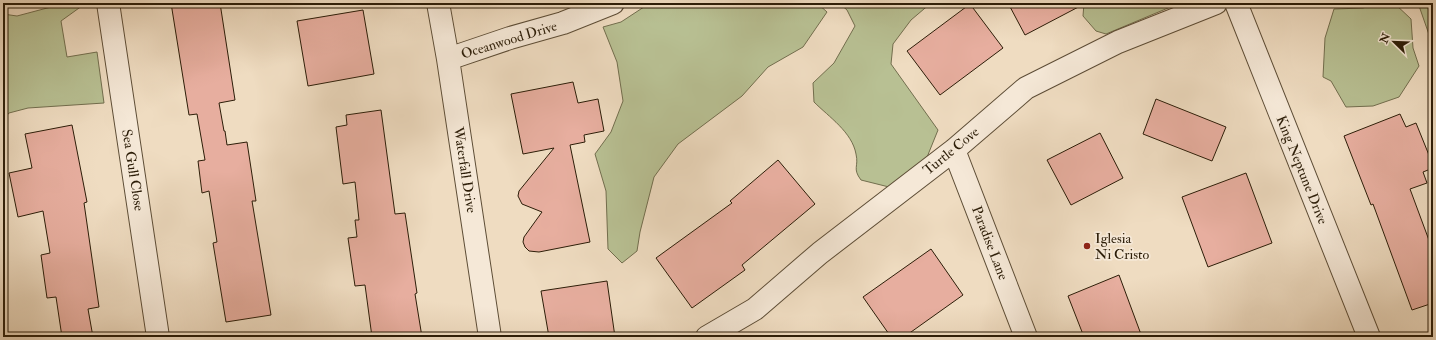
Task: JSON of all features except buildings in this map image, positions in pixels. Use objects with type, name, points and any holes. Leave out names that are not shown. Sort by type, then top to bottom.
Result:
[{"type":"street","name":"Sea Gull Close","points":[[108,3],[158,337]]},
{"type":"street","name":"Waterfall Drive","points":[[438,3],[448,59],[490,337]]},
{"type":"street","name":"Oceanwood Drive","points":[[448,59],[510,38],[563,24],[614,3]]},
{"type":"street","name":"Turtle Cove","points":[[707,337],[755,309],[820,253],[954,150],[1026,88],[1118,42],[1216,3]]},
{"type":"street","name":"King Neptune Drive","points":[[1236,3],[1369,337]]},
{"type":"street","name":"Paradise Lane","points":[[954,150],[1026,337]]},
{"type":"green space","points":[[66,3],[86,3],[61,21],[67,57],[97,52],[104,103],[28,108],[9,113],[3,120],[3,14],[17,16]]},
{"type":"green space","points":[[650,3],[817,3],[827,12],[803,47],[768,67],[742,96],[678,144],[654,177],[640,232],[637,251],[622,263],[608,249],[606,191],[595,154],[611,132],[623,101],[617,62],[603,27],[621,22]]},
{"type":"green space","points":[[839,3],[931,3],[911,20],[893,44],[891,64],[938,130],[921,172],[893,188],[861,180],[856,170],[857,158],[854,146],[850,139],[839,125],[814,102],[813,83],[834,63],[855,26],[847,10]]},
{"type":"green space","points":[[1084,3],[1180,3],[1106,34],[1096,31],[1083,16]]},
{"type":"green space","points":[[1379,3],[1394,3],[1411,19],[1413,48],[1419,66],[1399,97],[1373,106],[1346,107],[1331,81],[1323,77],[1325,38],[1334,9],[1363,8]]},
{"type":"green space","points":[[1418,3],[1433,3],[1433,46]]},
{"type":"place","name":"Iglesia Ni Cristo","points":[[1087,246]]}]
